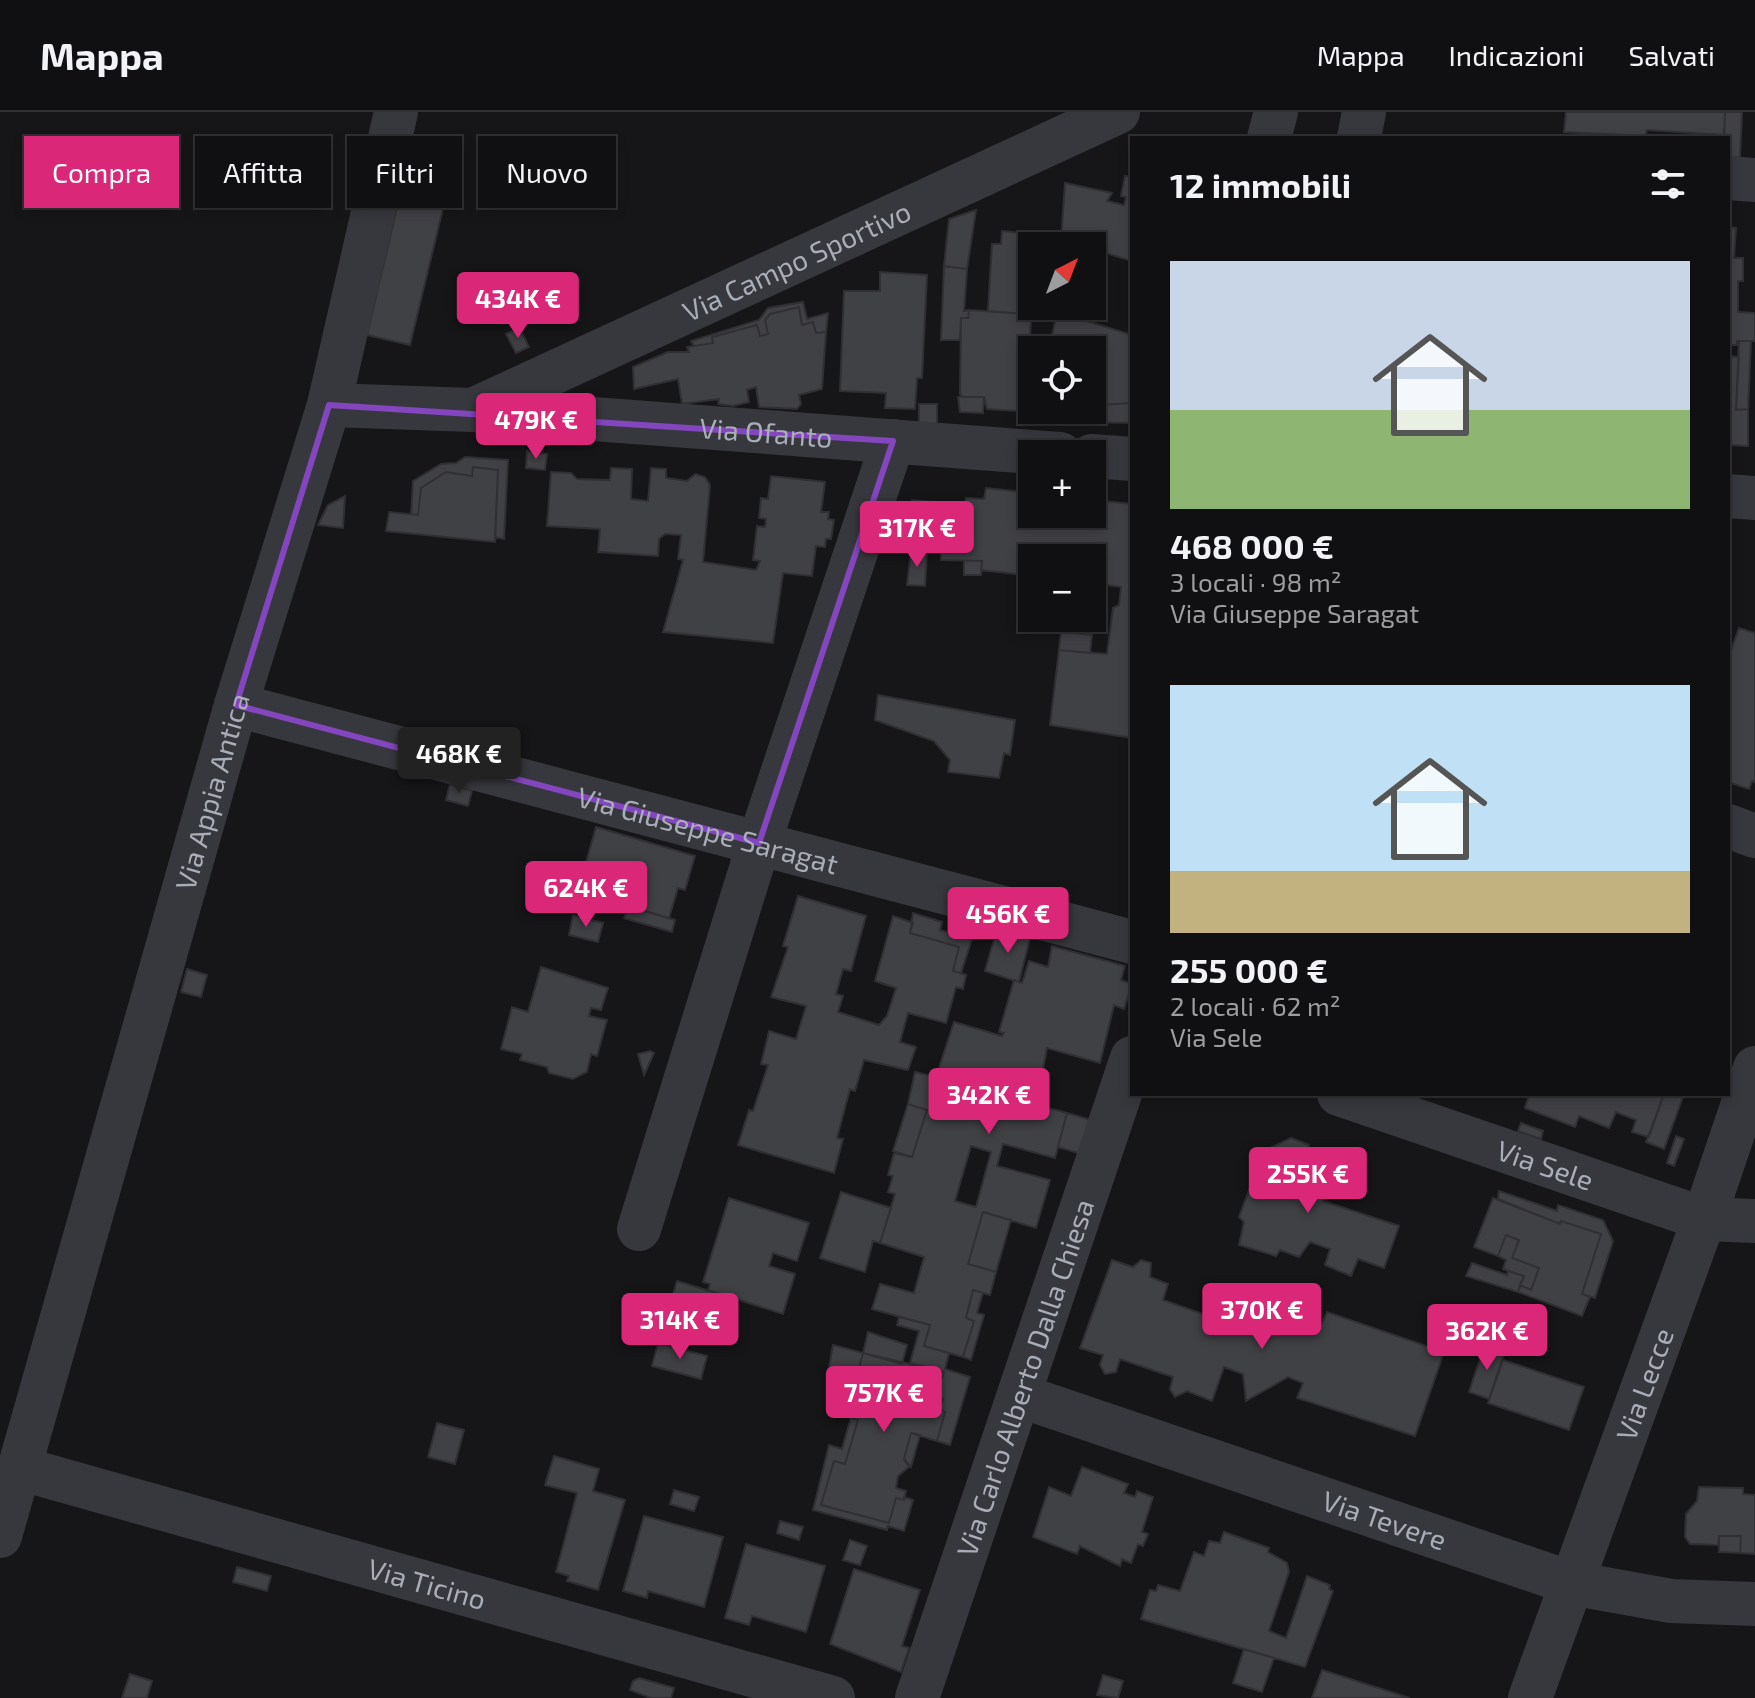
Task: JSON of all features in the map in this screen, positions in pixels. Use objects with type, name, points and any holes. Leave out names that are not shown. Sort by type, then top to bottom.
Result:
[{"type":"street","name":"Via Appia Antica","points":[[0,1536],[236,705],[329,405],[396,112]]},
{"type":"street","name":"Via Campo Sportivo","points":[[473,410],[1118,112]]},
{"type":"street","points":[[1270,136],[1276,112]]},
{"type":"street","points":[[1359,136],[1364,112]]},
{"type":"street","points":[[1730,178],[1755,180]]},
{"type":"street","name":"Via Ofanto","points":[[329,405],[473,410],[1018,451]]},
{"type":"street","points":[[639,1229],[759,843],[893,441]]},
{"type":"street","points":[[1106,457],[1130,459]]},
{"type":"street","points":[[1730,496],[1755,498]]},
{"type":"street","name":"Via Giuseppe Saragat","points":[[236,705],[1130,941]]},
{"type":"street","points":[[1730,827],[1755,836]]},
{"type":"street","name":"Via Carlo Alberto Dalla Chiesa","points":[[917,1698],[1130,1064]]},
{"type":"street","name":"Via Lecce","points":[[1530,1698],[1704,1219],[1755,1068]]},
{"type":"street","name":"Via Sele","points":[[1345,1096],[1704,1219],[1755,1221]]},
{"type":"street","name":"Via Tevere","points":[[1021,1396],[1571,1583],[1671,1601],[1755,1604]]},
{"type":"street","name":"Via Ticino","points":[[19,1468],[833,1698]]},
{"type":"highlighted area","points":[[329,405],[893,441],[759,843],[236,705]]},
{"type":"building","points":[[1566,112],[1725,112],[1724,135],[1647,130],[1645,136],[1564,132]]},
{"type":"building","points":[[1725,112],[1742,112],[1740,157],[1730,158],[1730,136],[1724,136]]},
{"type":"building","points":[[1125,176],[1130,177],[1130,260],[1106,253],[1106,232],[1062,232],[1065,183],[1112,193],[1107,201],[1124,205],[1126,197],[1121,196]]},
{"type":"building","points":[[397,208],[443,208],[410,345],[367,335]]},
{"type":"building","points":[[976,210],[967,269],[944,266],[949,219]]},
{"type":"building","points":[[1730,227],[1736,228],[1734,258],[1743,258],[1743,281],[1738,281],[1738,312],[1755,313],[1755,341],[1737,341],[1737,345],[1730,345]]},
{"type":"building","points":[[1002,231],[1018,233],[1018,313],[988,311],[992,244],[1001,244]]},
{"type":"building","points":[[944,266],[967,269],[964,311],[969,310],[968,318],[961,318],[960,340],[941,340]]},
{"type":"building","points":[[880,272],[927,275],[922,378],[917,378],[915,409],[885,408],[886,393],[840,391],[844,291],[880,291]]},
{"type":"building","points":[[803,302],[807,319],[828,313],[826,332],[816,333],[813,322],[802,325],[799,307],[770,314],[765,320],[768,334],[760,336],[757,325],[712,337],[713,343],[694,346],[691,341],[759,320],[768,308]]},
{"type":"building","points":[[799,307],[802,325],[813,322],[816,333],[826,332],[822,389],[799,395],[801,404],[797,409],[759,407],[756,387],[747,390],[749,402],[733,406],[718,404],[719,399],[682,404],[678,379],[634,389],[633,367],[668,352],[689,352],[687,347],[713,343],[712,337],[757,325],[760,336],[768,334],[765,320],[770,314]]},
{"type":"building","points":[[969,310],[1018,314],[1018,320],[1031,320],[1030,336],[1018,336],[1018,411],[987,409],[984,397],[963,397],[960,394],[961,318],[968,318]]},
{"type":"building","points":[[1055,320],[1083,320],[1130,334],[1129,403],[1106,405],[1106,336],[1052,336]]},
{"type":"building","points":[[519,327],[529,347],[516,353],[506,334]]},
{"type":"building","points":[[1739,341],[1751,341],[1748,409],[1736,410]]},
{"type":"building","points":[[1730,356],[1739,357],[1736,410],[1748,409],[1748,446],[1730,445]]},
{"type":"building","points":[[958,397],[984,397],[983,413],[960,412]]},
{"type":"building","points":[[1129,403],[1130,423],[1106,423],[1106,405]]},
{"type":"building","points":[[919,404],[937,404],[937,427],[919,427]]},
{"type":"building","points":[[527,451],[547,454],[545,470],[526,468]]},
{"type":"building","points":[[465,457],[508,460],[504,539],[495,537],[498,470],[473,467],[472,476],[446,472],[421,488],[418,515],[411,515],[413,481],[441,464],[456,463]]},
{"type":"building","points":[[473,467],[498,470],[495,542],[386,531],[389,512],[418,515],[421,488],[446,472],[472,476]]},
{"type":"building","points":[[611,468],[632,469],[631,499],[648,501],[651,468],[666,469],[666,478],[687,481],[695,474],[705,477],[710,485],[703,562],[756,570],[760,561],[753,560],[757,526],[765,527],[766,519],[759,518],[761,498],[768,499],[771,476],[825,482],[821,512],[829,512],[828,519],[834,520],[831,539],[826,539],[825,547],[816,546],[812,576],[783,573],[773,643],[663,632],[683,560],[678,559],[681,535],[665,534],[659,539],[658,556],[598,552],[600,529],[547,526],[551,472],[571,473],[577,479],[610,480]]},
{"type":"building","points":[[986,488],[1018,491],[1018,528],[1106,528],[1106,501],[1130,504],[1130,738],[1050,725],[1059,650],[1107,654],[1113,608],[1119,605],[1121,587],[1106,585],[1106,544],[1018,544],[1018,574],[981,570],[982,561],[941,560],[941,553],[911,551],[912,500],[965,505],[966,498],[984,499]]},
{"type":"building","points":[[345,496],[343,528],[318,525],[328,505]]},
{"type":"building","points":[[911,551],[927,552],[925,586],[907,585]]},
{"type":"building","points":[[964,561],[982,561],[981,575],[964,575]]},
{"type":"building","points":[[1739,628],[1755,633],[1755,782],[1752,781],[1749,789],[1730,783],[1730,653]]},
{"type":"building","points":[[1061,632],[1092,635],[1090,653],[1059,650]]},
{"type":"building","points":[[878,695],[1015,720],[1010,755],[1004,753],[999,778],[948,772],[950,760],[934,741],[875,720]]},
{"type":"building","points":[[468,734],[491,739],[473,759],[458,754]]},
{"type":"building","points":[[450,784],[472,791],[468,806],[446,800]]},
{"type":"building","points":[[596,827],[695,856],[685,890],[678,888],[669,918],[578,891]]},
{"type":"building","points":[[798,896],[866,916],[851,971],[843,969],[836,994],[843,996],[838,1012],[879,1025],[887,1016],[896,988],[875,981],[893,916],[913,923],[910,933],[959,947],[953,971],[966,975],[963,989],[956,987],[946,1023],[908,1013],[900,1042],[916,1047],[908,1070],[864,1060],[855,1091],[850,1089],[837,1138],[843,1139],[834,1173],[738,1145],[768,1065],[761,1064],[769,1031],[796,1039],[806,1006],[771,997],[788,947],[783,946]]},
{"type":"building","points":[[603,899],[675,920],[672,932],[624,918],[626,913],[601,906]]},
{"type":"building","points":[[913,913],[942,922],[940,930],[972,939],[961,973],[953,971],[959,947],[910,933]]},
{"type":"building","points":[[573,915],[603,923],[598,942],[569,935]]},
{"type":"building","points":[[997,929],[1030,938],[1019,982],[985,971]]},
{"type":"building","points":[[1052,946],[1125,966],[1121,980],[1130,983],[1130,990],[1124,1009],[1114,1005],[1100,1063],[1047,1048],[1040,1085],[1044,1086],[1037,1105],[1067,1113],[1055,1158],[1003,1144],[997,1166],[1050,1180],[1036,1228],[983,1212],[968,1264],[996,1272],[990,1295],[973,1290],[966,1318],[974,1321],[963,1357],[924,1346],[930,1325],[872,1309],[880,1284],[914,1293],[924,1257],[880,1243],[895,1194],[888,1192],[893,1176],[888,1175],[894,1153],[912,1157],[927,1110],[908,1104],[915,1072],[936,1077],[954,1022],[1002,1036],[1004,1033],[999,1032],[1014,980],[1022,983],[1029,961],[1048,967]],"holes":[[[971,1146],[991,1152],[976,1207],[955,1201]]]},
{"type":"building","points":[[541,967],[608,988],[601,1010],[591,1008],[589,1016],[607,1020],[597,1056],[591,1054],[587,1072],[573,1079],[549,1073],[547,1067],[520,1060],[522,1054],[501,1049],[512,1007],[528,1012]]},
{"type":"building","points":[[187,969],[207,975],[201,997],[181,992]]},
{"type":"building","points":[[654,1053],[644,1075],[638,1054]]},
{"type":"building","points":[[1528,1096],[1663,1096],[1649,1137],[1632,1132],[1636,1120],[1616,1112],[1609,1128],[1579,1116],[1575,1127],[1525,1108]]},
{"type":"building","points":[[1663,1096],[1683,1096],[1664,1149],[1646,1142]]},
{"type":"building","points":[[908,1104],[927,1110],[912,1157],[893,1151]]},
{"type":"building","points":[[1067,1113],[1091,1120],[1082,1154],[1058,1147]]},
{"type":"building","points":[[1521,1123],[1543,1131],[1541,1139],[1518,1131]]},
{"type":"building","points":[[1676,1136],[1684,1139],[1674,1166],[1667,1163]]},
{"type":"building","points":[[1291,1138],[1309,1145],[1304,1169],[1329,1179],[1323,1201],[1399,1226],[1384,1268],[1358,1259],[1351,1276],[1325,1265],[1330,1249],[1310,1242],[1299,1257],[1280,1250],[1276,1256],[1239,1245],[1244,1222],[1239,1217],[1256,1171],[1260,1173],[1270,1148]]},
{"type":"building","points":[[1499,1191],[1557,1211],[1558,1205],[1603,1220],[1613,1241],[1595,1298],[1582,1294],[1601,1234],[1561,1221],[1560,1224],[1498,1199]]},
{"type":"building","points":[[841,1192],[891,1208],[880,1243],[873,1241],[865,1272],[820,1258]]},
{"type":"building","points":[[729,1198],[809,1223],[797,1261],[773,1253],[769,1266],[795,1274],[783,1314],[708,1290],[710,1284],[703,1282]]},
{"type":"building","points":[[1493,1198],[1560,1224],[1561,1221],[1601,1234],[1582,1294],[1590,1297],[1582,1316],[1518,1292],[1520,1285],[1531,1290],[1539,1268],[1512,1258],[1519,1240],[1506,1235],[1498,1256],[1474,1247]]},
{"type":"building","points":[[983,1212],[1011,1220],[996,1272],[968,1264]]},
{"type":"building","points":[[1506,1235],[1519,1240],[1512,1258],[1539,1268],[1531,1290],[1520,1285],[1524,1276],[1503,1269],[1506,1260],[1498,1256]]},
{"type":"building","points":[[1112,1260],[1133,1267],[1141,1260],[1151,1263],[1150,1277],[1168,1284],[1163,1300],[1231,1324],[1229,1332],[1235,1334],[1248,1296],[1322,1323],[1327,1312],[1444,1352],[1415,1436],[1297,1398],[1303,1383],[1288,1377],[1246,1401],[1243,1374],[1224,1367],[1212,1401],[1187,1391],[1175,1397],[1170,1389],[1173,1377],[1120,1359],[1116,1372],[1105,1374],[1100,1365],[1103,1355],[1080,1348]]},
{"type":"building","points":[[1472,1263],[1507,1275],[1508,1271],[1524,1276],[1518,1292],[1466,1276]]},
{"type":"building","points":[[677,1281],[726,1296],[716,1329],[667,1314]]},
{"type":"building","points":[[973,1290],[983,1293],[977,1313],[984,1315],[971,1360],[963,1357],[974,1321],[966,1318]]},
{"type":"building","points":[[899,1317],[930,1325],[924,1346],[949,1353],[945,1369],[970,1377],[950,1445],[937,1441],[945,1412],[940,1408],[943,1399],[937,1392],[944,1372],[910,1363],[919,1331],[897,1325]]},
{"type":"building","points":[[868,1332],[907,1345],[902,1364],[863,1353]]},
{"type":"building","points":[[658,1343],[707,1356],[701,1379],[652,1366]]},
{"type":"building","points":[[1485,1344],[1505,1351],[1489,1399],[1469,1392]]},
{"type":"building","points":[[833,1345],[863,1353],[854,1386],[833,1380],[828,1373]]},
{"type":"building","points":[[863,1353],[944,1372],[937,1392],[943,1399],[940,1408],[945,1412],[937,1441],[911,1433],[904,1459],[909,1467],[898,1476],[896,1488],[906,1491],[904,1500],[896,1498],[889,1523],[821,1505],[834,1461],[845,1464],[858,1420],[842,1415],[846,1401],[850,1402]]},
{"type":"building","points":[[1503,1360],[1584,1387],[1569,1430],[1488,1403]]},
{"type":"building","points":[[851,1417],[858,1420],[845,1464],[834,1461],[821,1505],[889,1523],[896,1498],[904,1500],[904,1497],[913,1500],[904,1531],[888,1526],[887,1530],[813,1510],[829,1445],[842,1449]]},
{"type":"building","points":[[437,1423],[464,1430],[455,1464],[428,1457]]},
{"type":"building","points":[[911,1433],[920,1435],[911,1467],[904,1459]]},
{"type":"building","points":[[554,1456],[599,1469],[593,1491],[625,1500],[598,1590],[567,1581],[569,1576],[556,1572],[577,1493],[545,1485]]},
{"type":"building","points":[[1082,1467],[1128,1484],[1124,1493],[1135,1497],[1137,1491],[1153,1497],[1142,1532],[1148,1534],[1143,1546],[1138,1544],[1131,1563],[1122,1559],[1120,1566],[1080,1546],[1077,1554],[1033,1537],[1049,1487],[1071,1496]]},
{"type":"building","points":[[1699,1487],[1743,1488],[1743,1494],[1755,1495],[1755,1554],[1740,1553],[1741,1536],[1719,1536],[1718,1545],[1690,1544],[1685,1537],[1686,1514],[1697,1501]]},
{"type":"building","points":[[674,1490],[699,1497],[694,1511],[670,1504]]},
{"type":"building","points":[[644,1516],[723,1537],[704,1607],[648,1591],[647,1598],[623,1591]]},
{"type":"building","points":[[780,1521],[803,1527],[799,1540],[777,1533]]},
{"type":"building","points":[[1224,1532],[1269,1548],[1268,1552],[1287,1563],[1289,1572],[1269,1631],[1286,1638],[1307,1576],[1330,1585],[1329,1589],[1333,1591],[1305,1667],[1141,1619],[1150,1590],[1156,1591],[1158,1585],[1180,1591],[1194,1552],[1204,1556],[1209,1541],[1220,1543]]},
{"type":"building","points":[[1719,1536],[1741,1536],[1740,1553],[1719,1552]]},
{"type":"building","points":[[850,1540],[867,1546],[860,1565],[843,1560]]},
{"type":"building","points":[[746,1544],[825,1566],[806,1632],[752,1616],[749,1625],[725,1618]]},
{"type":"building","points":[[237,1567],[271,1576],[267,1591],[233,1582]]},
{"type":"building","points":[[854,1569],[920,1590],[902,1646],[909,1648],[901,1672],[830,1644]]},
{"type":"building","points":[[1244,1649],[1274,1658],[1262,1692],[1233,1683]]},
{"type":"building","points":[[1322,1670],[1410,1698],[1312,1698]]},
{"type":"building","points":[[130,1674],[152,1681],[147,1698],[122,1698]]},
{"type":"building","points":[[1103,1675],[1123,1681],[1118,1698],[1097,1695]]},
{"type":"building","points":[[639,1678],[674,1688],[671,1698],[651,1698],[630,1690],[633,1681]]}]
